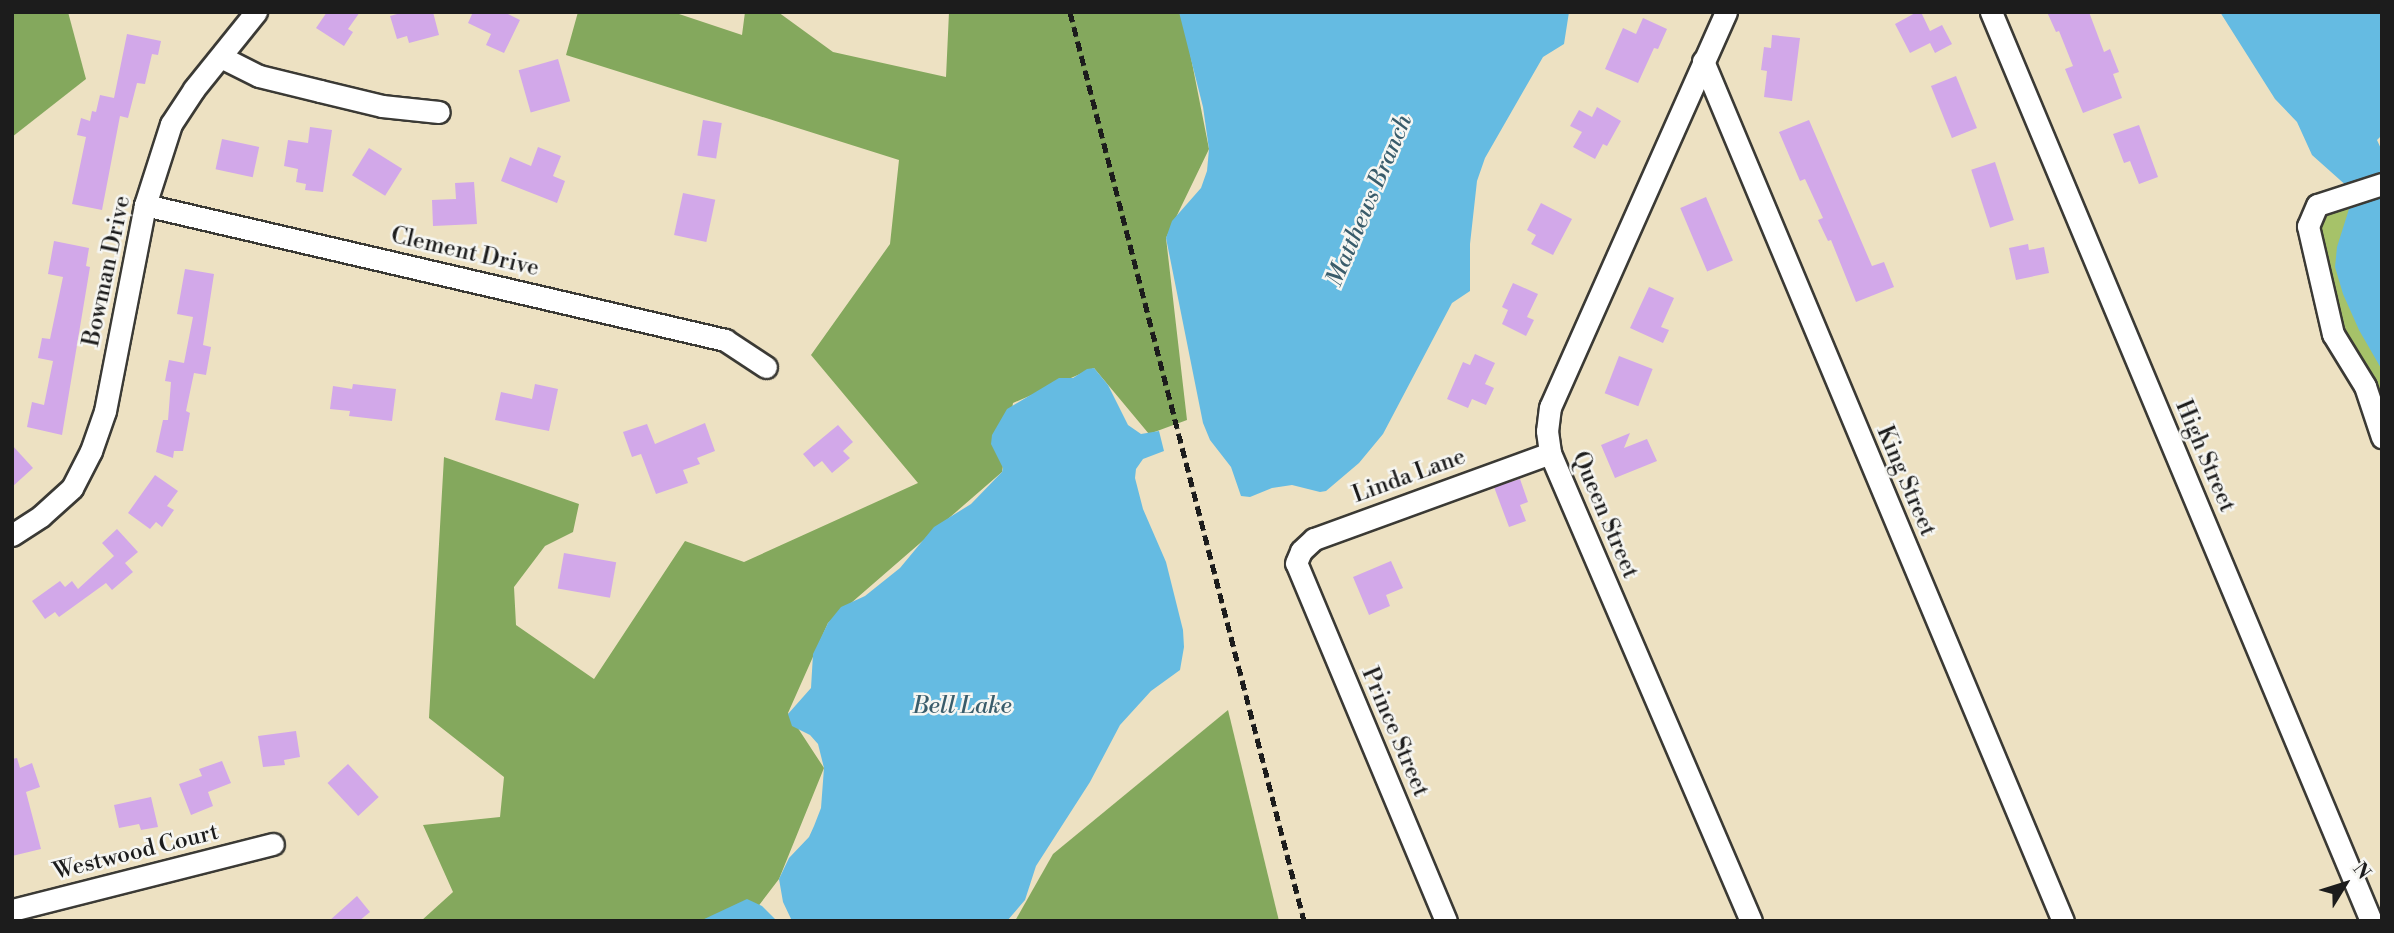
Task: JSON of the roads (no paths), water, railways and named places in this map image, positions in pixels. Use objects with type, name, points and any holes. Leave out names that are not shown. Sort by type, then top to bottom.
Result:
[{"type":"street","name":"Bowman Drive","points":[[12,535],[41,516],[72,488],[92,452],[105,411],[145,205],[171,124],[194,89],[256,12]]},
{"type":"street","name":"Queen Street","points":[[1726,12],[1550,407],[1547,431],[1550,453],[1751,921]]},
{"type":"street","name":"High Street","points":[[1991,12],[2371,921]]},
{"type":"street","points":[[221,57],[259,76],[382,106],[439,112]]},
{"type":"street","name":"King Street","points":[[1703,61],[2063,921]]},
{"type":"street","points":[[2382,184],[2317,205],[2308,226],[2333,334],[2365,386],[2382,437]]},
{"type":"street","name":"Clement Drive","points":[[145,205],[725,340],[766,367]]},
{"type":"street","name":"Linda Lane","points":[[1296,563],[1301,551],[1314,539],[1550,453]]},
{"type":"street","name":"Prince Street","points":[[1296,563],[1446,921]]},
{"type":"street","name":"Westwood Court","points":[[12,910],[273,845]]},
{"type":"water","name":"Matthews Branch","points":[[1179,12],[1569,12],[1564,44],[1543,57],[1485,158],[1477,181],[1470,244],[1470,291],[1452,303],[1383,434],[1359,463],[1326,491],[1292,485],[1272,488],[1250,497],[1241,496],[1231,467],[1210,440],[1203,423],[1166,238],[1172,221],[1201,188],[1207,171],[1209,149],[1203,107]]},
{"type":"water","points":[[2220,12],[2382,12],[2382,135],[2377,140],[2382,151],[2382,370],[2359,330],[2343,294],[2335,267],[2337,247],[2349,209],[2349,188],[2312,155],[2297,122],[2275,99]]},
{"type":"water","name":"Bell Lake","points":[[1094,368],[1108,385],[1128,425],[1141,434],[1159,431],[1164,451],[1143,459],[1136,469],[1135,478],[1143,509],[1166,562],[1183,630],[1184,647],[1180,670],[1151,691],[1120,725],[1090,782],[1036,866],[1025,900],[1007,921],[792,921],[783,902],[779,879],[789,858],[809,837],[814,826],[821,808],[824,768],[818,744],[810,735],[792,726],[788,714],[811,688],[813,654],[828,623],[841,607],[865,596],[900,568],[934,527],[971,504],[1002,472],[1003,468],[991,444],[992,435],[1007,409],[1059,378],[1073,378],[1087,369]]},
{"type":"water","points":[[747,899],[762,906],[777,921],[700,921]]},
{"type":"railway","points":[[1070,12],[1304,921]]}]
